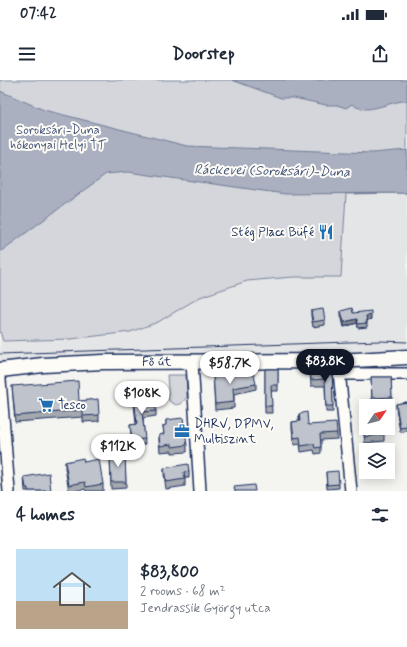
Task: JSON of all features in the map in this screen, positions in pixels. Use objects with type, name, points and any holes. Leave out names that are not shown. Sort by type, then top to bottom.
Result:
[{"type":"main road","name":"Fő út","points":[[0,370],[58,364],[192,362],[339,368],[407,357]]},
{"type":"main road","name":"Fő út","points":[[339,368],[350,363],[407,362]]},
{"type":"street","points":[[192,362],[200,491]]},
{"type":"street","name":"Fő út","points":[[339,368],[407,374]]},
{"type":"street","points":[[339,368],[350,491]]},
{"type":"street","points":[[0,380],[9,491]]},
{"type":"shaded area","points":[[346,193],[407,193],[407,351],[99,357],[0,364],[0,331],[3,341],[71,339],[130,332],[158,322],[200,297],[247,281],[293,277]]},
{"type":"green space","name":"Soroksári-Duna hókonyai Helyi TT","points":[[0,80],[407,80],[407,193],[346,194],[341,277],[293,277],[247,281],[200,297],[158,322],[130,332],[71,339],[3,341],[0,331]]},
{"type":"green space","points":[[167,375],[186,375],[187,397],[181,404],[176,405],[169,401]]},
{"type":"water","points":[[232,80],[407,80],[407,101],[400,101],[365,109],[358,108],[352,104],[346,108],[337,105],[326,105],[294,98],[281,98]]},
{"type":"water","name":"Ráckevei (Soroksári)-Duna","points":[[0,91],[44,110],[187,146],[372,153],[407,150],[407,193],[285,194],[128,172],[106,174],[0,252]]},
{"type":"building","points":[[352,308],[353,313],[371,311],[371,315],[366,316],[367,323],[358,324],[357,319],[344,322],[341,311]]},
{"type":"building","points":[[323,309],[325,320],[313,322],[311,311]]},
{"type":"building","points":[[265,369],[278,369],[278,385],[271,385],[272,406],[265,406]]},
{"type":"building","points":[[310,369],[332,369],[333,406],[326,406],[325,379],[311,380]]},
{"type":"building","points":[[253,371],[256,384],[233,388],[234,402],[215,404],[213,373],[227,372],[228,376]]},
{"type":"building","points":[[371,377],[391,377],[392,397],[372,398]]},
{"type":"building","name":"Tesco","points":[[78,381],[79,401],[98,399],[99,415],[83,416],[83,410],[15,416],[12,386]]},
{"type":"building","points":[[154,395],[156,411],[142,412],[145,439],[132,440],[130,425],[137,424],[134,398]]},
{"type":"building","points":[[407,402],[407,427],[400,428],[396,404]]},
{"type":"building","points":[[307,412],[308,425],[336,423],[337,433],[320,434],[321,447],[315,448],[314,444],[301,446],[300,437],[294,438],[292,422],[300,421],[299,414]]},
{"type":"building","points":[[183,418],[187,445],[172,447],[172,444],[160,446],[159,435],[164,434],[163,426],[166,425],[166,420]]},
{"type":"building","points":[[365,435],[378,435],[365,437]]},
{"type":"building","points":[[125,454],[126,482],[111,482],[110,455]]},
{"type":"building","points":[[83,458],[84,462],[99,459],[103,484],[86,487],[85,482],[69,485],[65,462]]},
{"type":"building","points":[[188,464],[189,471],[184,472],[185,479],[166,482],[164,468]]},
{"type":"building","points":[[338,471],[339,484],[327,485],[326,472]]},
{"type":"building","points":[[49,473],[51,491],[28,491],[24,477]]},
{"type":"building","points":[[254,485],[255,491],[235,491],[234,487]]},
{"type":"tram line","points":[[0,354],[379,341],[407,342]]},
{"type":"place","name":"Stég Placc Büfé","points":[[326,232]]},
{"type":"place","name":"Tesco","points":[[46,405]]},
{"type":"place","name":"DHRV, DPMV, Multiszint","points":[[182,431]]}]
